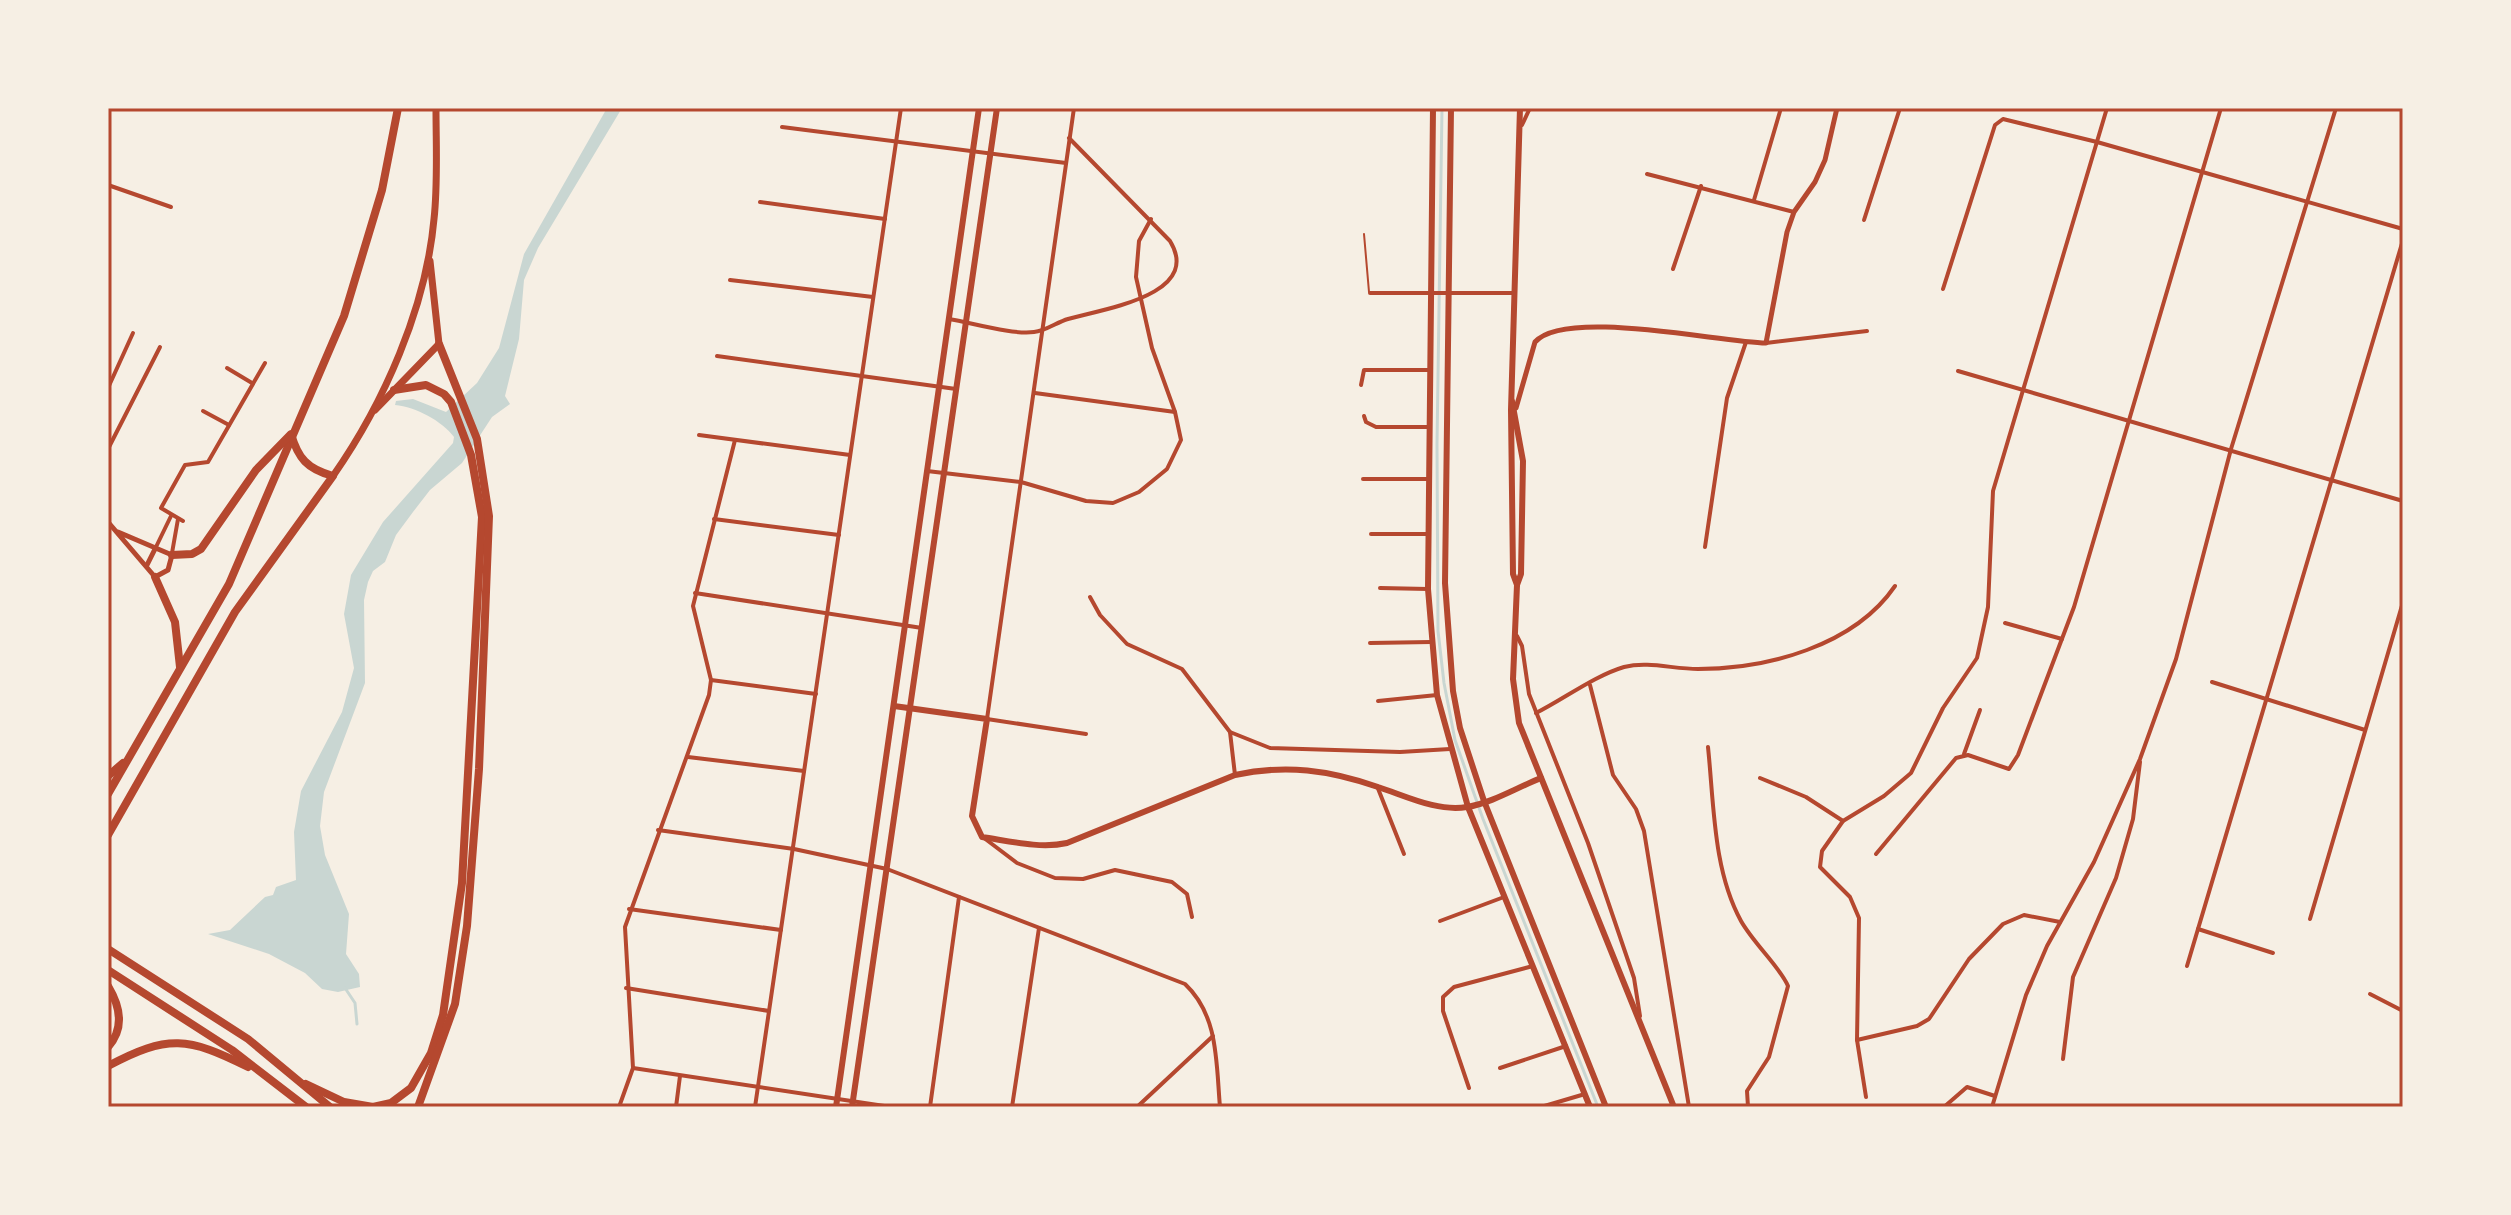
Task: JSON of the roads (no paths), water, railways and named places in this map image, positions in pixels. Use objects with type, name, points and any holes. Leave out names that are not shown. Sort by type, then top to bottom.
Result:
[{"type":"highway","points":[[108,794],[229,584],[349,302],[382,190],[398,108]]},
{"type":"highway","points":[[108,835],[235,612],[333,476],[371,414],[409,325],[429,255],[434,218],[436,108]]},
{"type":"highway","points":[[418,1107],[455,1004],[467,926],[480,754],[489,516],[477,439],[439,344],[429,255]]},
{"type":"highway","points":[[371,414],[439,344]]},
{"type":"highway","points":[[306,1084],[344,1102],[373,1107],[391,1103],[418,1077],[431,1053],[443,1015],[462,883],[471,766],[482,517],[471,455],[451,402],[444,394],[426,385],[394,390]]},
{"type":"highway","points":[[291,434],[298,456],[304,463],[333,476]]},
{"type":"highway","points":[[172,555],[192,554],[201,549],[256,470],[291,434]]},
{"type":"highway","points":[[155,577],[175,622],[180,668]]},
{"type":"highway","points":[[108,776],[129,758]]},
{"type":"highway","points":[[108,949],[187,997],[306,1084],[330,1107]]},
{"type":"highway","points":[[108,970],[272,1079],[306,1107]]},
{"type":"highway","points":[[108,986],[119,1016],[116,1035],[108,1047]]},
{"type":"highway","points":[[108,1066],[149,1045],[178,1041],[212,1049],[272,1079]]},
{"type":"main road","points":[[837,1103],[979,108]]},
{"type":"main road","points":[[852,1104],[997,108]]},
{"type":"main road","points":[[1433,108],[1434,294],[1428,589],[1437,695],[1450,749],[1470,806],[1590,1107]]},
{"type":"main road","points":[[1451,108],[1446,630],[1460,728],[1483,801],[1606,1107]]},
{"type":"main road","points":[[1520,108],[1522,125],[1512,401],[1523,474],[1521,574],[1517,585],[1513,679],[1519,723],[1674,1107]]},
{"type":"main road","points":[[894,706],[987,719],[972,816],[982,837],[1053,846],[1235,775],[1301,768],[1377,786],[1431,805],[1470,806],[1541,778]]},
{"type":"street","points":[[755,1107],[901,108]]},
{"type":"street","points":[[1074,108],[987,719],[1086,734]]},
{"type":"street","points":[[1522,125],[1530,108]]},
{"type":"street","points":[[1754,200],[1781,108]]},
{"type":"street","points":[[1766,343],[1780,256],[1794,212],[1815,182],[1837,108]]},
{"type":"street","points":[[1864,220],[1900,108]]},
{"type":"street","points":[[1866,1097],[1857,1040],[1859,918],[1850,897],[1820,867],[1822,851],[1843,821],[1884,796],[1911,773],[1943,708],[1977,658],[1988,607],[1993,491],[2107,108]]},
{"type":"street","points":[[1964,754],[2009,769],[2018,755],[2062,639],[2221,108]]},
{"type":"street","points":[[1992,1107],[2026,995],[2060,922],[2094,862],[2140,759],[2176,659],[2231,449],[2336,108]]},
{"type":"street","points":[[1943,289],[1997,121],[2031,124],[2403,229]]},
{"type":"street","points":[[782,127],[1066,163]]},
{"type":"street","points":[[949,319],[1031,333],[1055,322],[1140,298],[1166,285],[1174,275],[1178,259],[1170,241],[1069,138]]},
{"type":"street","points":[[1647,174],[1794,212]]},
{"type":"street","points":[[108,185],[171,207]]},
{"type":"street","points":[[1673,269],[1701,186]]},
{"type":"street","points":[[760,202],[885,219]]},
{"type":"street","points":[[927,471],[1021,482],[1086,501],[1126,500],[1167,469],[1175,458],[1181,440],[1136,277],[1139,241],[1151,219]]},
{"type":"street","points":[[2187,966],[2403,240]]},
{"type":"street","points":[[730,280],[873,297]]},
{"type":"street","points":[[1370,293],[1516,293]]},
{"type":"street","points":[[1514,409],[1535,342],[1553,329],[1570,326],[1611,328],[1766,343],[1867,331]]},
{"type":"street","points":[[108,388],[133,333]]},
{"type":"street","points":[[1705,547],[1727,398],[1746,342]]},
{"type":"street","points":[[108,449],[160,347]]},
{"type":"street","points":[[717,356],[956,389]]},
{"type":"street","points":[[108,522],[155,577],[168,570],[180,520],[161,508],[185,465],[206,464],[265,363]]},
{"type":"street","points":[[227,368],[253,384]]},
{"type":"street","points":[[1361,385],[1364,370],[1433,370]]},
{"type":"street","points":[[1958,371],[2403,501]]},
{"type":"street","points":[[1035,393],[1175,412]]},
{"type":"street","points":[[203,411],[229,425]]},
{"type":"street","points":[[1364,416],[1370,426],[1432,427]]},
{"type":"street","points":[[699,435],[850,455]]},
{"type":"street","points":[[619,1107],[633,1068],[623,939],[629,909],[687,757],[711,680],[694,622],[695,593],[735,440]]},
{"type":"street","points":[[1363,479],[1432,479]]},
{"type":"street","points":[[147,565],[171,516]]},
{"type":"street","points":[[714,519],[839,535]]},
{"type":"street","points":[[118,532],[172,555]]},
{"type":"street","points":[[1371,534],[1429,534]]},
{"type":"street","points":[[1536,713],[1626,667],[1722,669],[1778,660],[1803,651],[1875,611],[1895,586]]},
{"type":"street","points":[[1380,588],[1428,589]]},
{"type":"street","points":[[695,593],[922,628]]},
{"type":"street","points":[[1090,597],[1100,615],[1127,644],[1182,669],[1230,732],[1235,775]]},
{"type":"street","points":[[2310,919],[2403,602]]},
{"type":"street","points":[[2005,623],[2062,639]]},
{"type":"street","points":[[1517,636],[1522,646],[1529,694],[1588,843],[1634,978],[1640,1018]]},
{"type":"street","points":[[1370,643],[1431,642]]},
{"type":"street","points":[[711,680],[816,694]]},
{"type":"street","points":[[2212,682],[2365,730]]},
{"type":"street","points":[[1590,685],[1613,775],[1636,809],[1644,831],[1689,1107]]},
{"type":"street","points":[[1378,701],[1437,695]]},
{"type":"street","points":[[1876,854],[1956,758],[1964,754],[1980,710]]},
{"type":"street","points":[[1230,732],[1270,748],[1400,752],[1450,749]]},
{"type":"street","points":[[1708,747],[1713,826],[1722,851],[1727,889],[1755,944],[1788,986],[1774,1044],[1747,1091],[1748,1107]]},
{"type":"street","points":[[687,757],[804,771]]},
{"type":"street","points":[[2063,1059],[2073,977],[2116,878],[2133,819],[2140,759]]},
{"type":"street","points":[[1760,778],[1806,797],[1843,821]]},
{"type":"street","points":[[1377,786],[1404,854]]},
{"type":"street","points":[[658,830],[794,849],[887,869],[1185,984],[1200,998],[1213,1036],[1220,1107]]},
{"type":"street","points":[[982,837],[1017,863],[1055,878],[1083,879],[1115,870],[1172,882],[1187,894],[1192,917]]},
{"type":"street","points":[[1440,921],[1506,896]]},
{"type":"street","points":[[930,1107],[959,897]]},
{"type":"street","points":[[629,909],[781,930]]},
{"type":"street","points":[[1857,1040],[1917,1026],[1929,1019],[1969,959],[2003,924],[2024,915],[2060,922]]},
{"type":"street","points":[[1012,1107],[1039,928]]},
{"type":"street","points":[[2198,929],[2273,953]]},
{"type":"street","points":[[1469,1088],[1443,1011],[1443,997],[1454,987],[1533,966]]},
{"type":"street","points":[[626,988],[769,1011]]},
{"type":"street","points":[[2370,994],[2403,1011]]},
{"type":"street","points":[[1137,1107],[1213,1036]]},
{"type":"street","points":[[1500,1068],[1566,1046]]},
{"type":"street","points":[[633,1068],[837,1103],[891,1107]]},
{"type":"street","points":[[676,1107],[680,1076]]},
{"type":"street","points":[[1944,1107],[1967,1087],[1995,1096]]},
{"type":"street","points":[[1541,1107],[1585,1094]]},
{"type":"lane","points":[[1364,234],[1370,293]]},
{"type":"waterway","points":[[1442,108],[1437,444],[1438,631],[1444,683],[1455,740],[1483,819],[1598,1107]]},
{"type":"waterway","points":[[345,988],[355,1003],[357,1024]]}]
